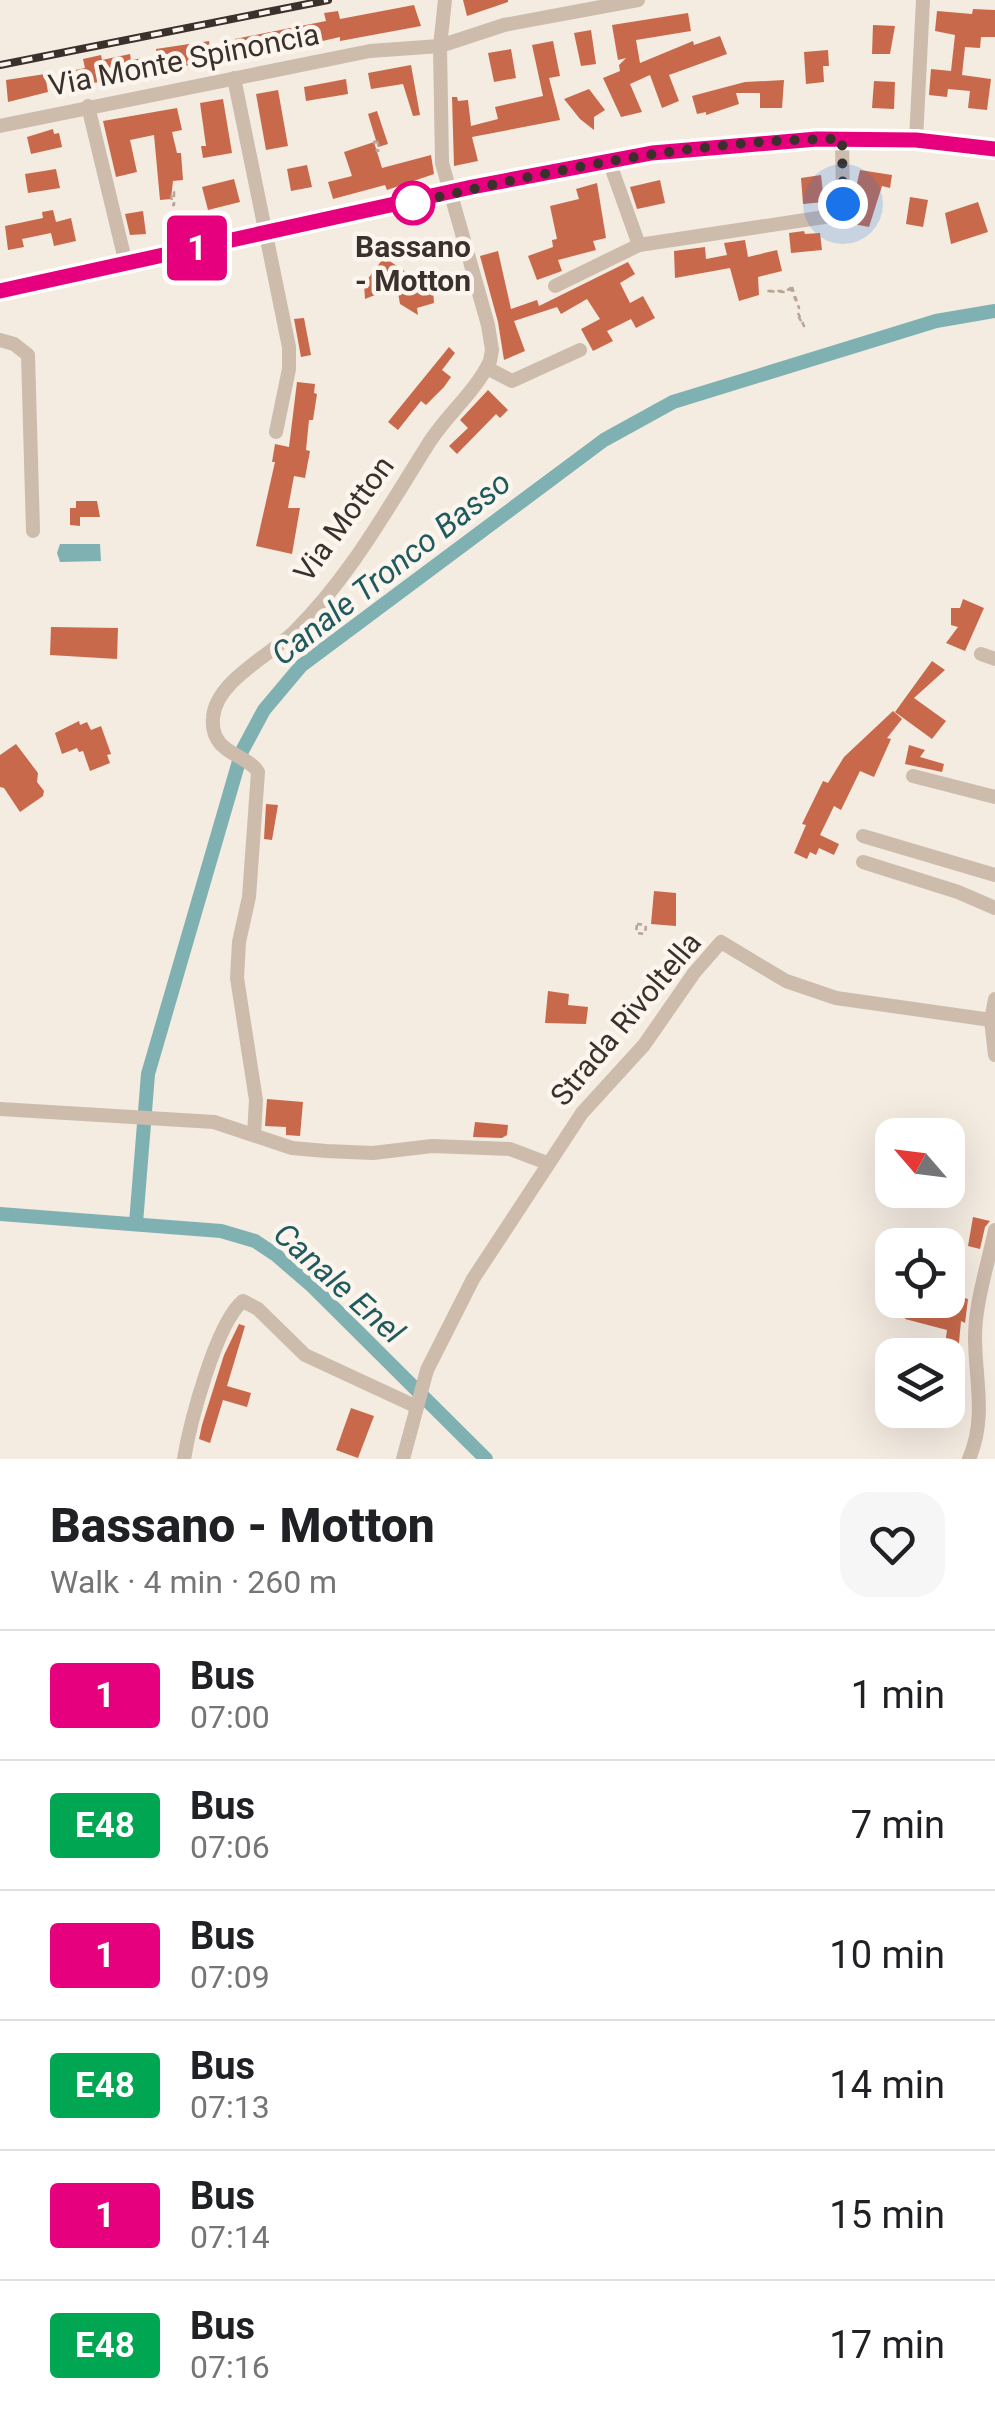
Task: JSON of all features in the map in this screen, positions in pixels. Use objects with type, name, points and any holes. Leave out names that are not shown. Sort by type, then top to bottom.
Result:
[{"type":"main road","points":[[0,291],[652,153],[842,139],[916,140],[995,148]]},
{"type":"street","points":[[445,0],[440,46],[442,163],[488,325],[492,350],[486,368],[512,381],[580,350]]},
{"type":"street","name":"Via Monte Spinoncia","points":[[0,126],[370,51],[440,46],[504,25],[638,0]]},
{"type":"street","points":[[916,140],[924,0]]},
{"type":"street","points":[[234,78],[289,346],[289,370],[276,432]]},
{"type":"street","points":[[88,106],[126,264]]},
{"type":"street","points":[[555,286],[639,245],[838,214],[843,204],[842,139]]},
{"type":"street","points":[[609,161],[639,245]]},
{"type":"street","points":[[0,340],[14,344],[28,355],[33,530]]},
{"type":"street","name":"Via Motton","points":[[254,1136],[256,1100],[237,978],[239,942],[249,898],[258,780],[254,766],[228,753],[212,722],[215,704],[224,687],[295,631],[370,541],[428,444],[486,368]]},
{"type":"street","points":[[913,776],[995,797]]},
{"type":"street","points":[[863,836],[995,875]]},
{"type":"street","points":[[864,862],[995,908]]},
{"type":"street","name":"Strada Rivoltella","points":[[547,1163],[582,1112],[644,1044],[721,942],[786,981],[836,998],[991,1020]]},
{"type":"street","points":[[995,1000],[991,1020],[995,1056]]},
{"type":"street","points":[[0,1110],[214,1122],[292,1148],[373,1153],[432,1146],[510,1150],[547,1163],[473,1280],[427,1370],[403,1459]]},
{"type":"street","points":[[970,1459],[981,1417],[975,1334],[995,1230]]},
{"type":"street","points":[[184,1459],[201,1392],[223,1332],[233,1310],[244,1301],[258,1309],[305,1355],[415,1406]]},
{"type":"path","points":[[792,287],[799,308],[791,289],[766,290],[792,287]]},
{"type":"water","points":[[60,544],[100,544],[101,561],[60,562]]},
{"type":"building","points":[[463,0],[508,0],[508,2],[467,16]]},
{"type":"building","points":[[414,5],[421,26],[239,57],[235,39],[326,21],[324,13],[338,11],[340,19]]},
{"type":"building","points":[[973,9],[995,10],[995,37],[981,37],[980,48],[965,47],[962,75],[991,79],[987,110],[968,108],[970,91],[948,89],[947,97],[929,95],[931,69],[951,71],[955,35],[935,31],[937,11],[972,14]]},
{"type":"building","points":[[688,13],[691,31],[636,40],[640,63],[693,41],[694,45],[720,36],[727,54],[669,75],[679,101],[662,108],[650,75],[630,84],[642,112],[621,117],[603,78],[620,71],[619,65],[626,58],[618,60],[612,25]]},
{"type":"building","points":[[873,25],[895,26],[890,54],[872,54]]},
{"type":"building","points":[[591,30],[596,64],[581,66],[574,33]]},
{"type":"building","points":[[209,41],[212,61],[88,84],[87,79],[78,80],[76,70],[85,68],[83,59],[101,55],[102,60],[130,54],[131,60],[157,56],[156,49]]},
{"type":"building","points":[[553,41],[560,76],[549,78],[560,120],[472,137],[478,161],[454,166],[452,97],[468,100],[471,126],[498,119],[495,107],[543,96],[532,45]]},
{"type":"building","points":[[511,49],[516,78],[494,82],[488,53]]},
{"type":"building","points":[[828,50],[824,82],[806,84],[804,52]]},
{"type":"building","points":[[411,65],[420,115],[413,116],[403,84],[371,89],[368,73]]},
{"type":"building","points":[[45,74],[48,92],[8,102],[6,80]]},
{"type":"building","points":[[346,79],[348,94],[306,101],[304,87]]},
{"type":"building","points":[[784,80],[782,108],[760,108],[760,93],[736,93],[739,104],[706,115],[697,114],[692,96],[745,82]]},
{"type":"building","points":[[874,81],[895,82],[894,109],[872,108]]},
{"type":"building","points":[[589,89],[605,110],[594,117],[594,130],[564,99]]},
{"type":"building","points":[[278,90],[288,146],[266,150],[256,94]]},
{"type":"building","points":[[223,99],[232,153],[203,158],[201,146],[206,146],[200,103]]},
{"type":"building","points":[[177,108],[182,130],[172,132],[177,153],[181,153],[183,180],[173,181],[171,199],[160,200],[154,135],[130,140],[137,172],[116,177],[103,121]]},
{"type":"building","points":[[377,111],[388,144],[378,147],[368,114]]},
{"type":"building","points":[[53,129],[54,134],[59,133],[62,147],[31,154],[27,137]]},
{"type":"building","points":[[374,142],[382,168],[431,155],[434,174],[387,190],[385,185],[333,199],[328,182],[352,176],[344,152]]},
{"type":"building","points":[[307,165],[312,187],[291,191],[287,169]]},
{"type":"building","points":[[56,169],[60,188],[28,193],[25,174]]},
{"type":"building","points":[[860,170],[892,175],[890,188],[882,186],[869,227],[848,223]]},
{"type":"building","points":[[821,175],[824,202],[803,204],[801,178]]},
{"type":"building","points":[[234,179],[240,202],[208,210],[202,187]]},
{"type":"building","points":[[660,180],[665,203],[637,209],[630,187]]},
{"type":"building","points":[[597,183],[606,238],[593,241],[596,250],[558,260],[562,271],[537,280],[528,256],[553,247],[552,240],[557,239],[550,206],[579,199],[576,189]]},
{"type":"building","points":[[910,197],[928,200],[923,227],[906,224]]},
{"type":"building","points":[[978,202],[988,232],[951,244],[945,213]]},
{"type":"building","points":[[53,210],[56,222],[71,218],[76,241],[54,246],[51,233],[22,239],[24,247],[8,250],[5,226],[43,218],[42,212]]},
{"type":"building","points":[[143,211],[146,234],[130,235],[125,214]]},
{"type":"building","points":[[789,233],[820,233],[822,250],[791,253]]},
{"type":"building","points":[[745,240],[748,257],[777,250],[782,271],[758,277],[759,295],[739,301],[730,268],[675,278],[674,251],[705,247],[706,259],[727,255],[724,243]]},
{"type":"building","points":[[498,251],[511,309],[537,300],[539,306],[628,262],[635,274],[620,283],[630,303],[643,296],[655,318],[636,328],[631,319],[607,331],[613,341],[593,351],[581,329],[600,319],[587,299],[561,314],[557,307],[514,321],[525,351],[504,360],[480,256]]},
{"type":"building","points":[[382,260],[388,260],[433,290],[434,303],[417,308],[418,315],[400,304],[397,287],[381,287],[365,299],[364,284]]},
{"type":"building","points":[[304,318],[311,355],[301,357],[294,319]]},
{"type":"building","points":[[449,347],[455,353],[442,370],[451,377],[426,405],[421,401],[398,430],[388,422]]},
{"type":"building","points":[[297,382],[315,384],[317,394],[313,420],[309,420],[306,450],[310,451],[305,478],[294,476],[288,508],[300,508],[292,554],[256,546],[275,462],[275,444],[289,447]]},
{"type":"building","points":[[488,390],[508,410],[500,418],[496,414],[457,454],[449,446],[468,428],[460,420]]},
{"type":"building","points":[[76,501],[97,501],[100,517],[80,517],[80,526],[70,525],[70,508],[76,508]]},
{"type":"building","points":[[963,599],[984,608],[965,651],[946,643],[958,627],[951,625],[951,608],[960,608]]},
{"type":"building","points":[[51,627],[118,628],[117,659],[50,655]]},
{"type":"building","points":[[932,661],[945,670],[914,698],[946,721],[932,739],[895,712]]},
{"type":"building","points":[[893,711],[902,719],[887,738],[891,739],[874,777],[860,771],[841,810],[834,806],[820,835],[839,844],[834,855],[819,848],[816,855],[810,852],[807,859],[794,853],[806,825],[802,824],[823,781],[828,783],[844,757]]},
{"type":"building","points":[[79,721],[80,725],[87,722],[91,730],[101,726],[111,754],[107,755],[110,763],[90,771],[83,751],[77,748],[62,754],[55,733]]},
{"type":"building","points":[[16,744],[38,773],[37,782],[44,791],[43,796],[20,812],[0,787],[0,755]]},
{"type":"building","points":[[909,745],[925,750],[920,757],[944,764],[942,772],[905,764]]},
{"type":"building","points":[[266,804],[278,805],[272,840],[264,839]]},
{"type":"building","points":[[654,891],[676,893],[676,926],[651,924]]},
{"type":"building","points":[[548,991],[569,994],[568,1005],[588,1007],[586,1024],[545,1023]]},
{"type":"building","points":[[267,1099],[303,1102],[300,1136],[286,1135],[286,1127],[265,1126]]},
{"type":"building","points":[[475,1122],[508,1125],[507,1135],[473,1137]]},
{"type":"building","points":[[973,1217],[990,1221],[980,1249],[968,1246]]},
{"type":"building","points":[[965,1298],[968,1299],[965,1323],[961,1321],[959,1338],[946,1338],[947,1330],[905,1319],[965,1318]]},
{"type":"building","points":[[239,1324],[245,1326],[227,1386],[251,1393],[247,1407],[223,1400],[210,1443],[199,1439],[202,1425],[224,1355]]},
{"type":"building","points":[[351,1408],[374,1416],[358,1458],[336,1450]]},
{"type":"waterway","name":"Canale Tronco Basso","points":[[136,1223],[148,1074],[242,751],[264,710],[301,666],[604,440],[673,402],[936,321],[995,311]]},
{"type":"waterway","name":"Canale Enel","points":[[0,1214],[221,1231],[255,1241],[312,1286],[486,1459]]},
{"type":"railway","points":[[0,65],[328,0]]},
{"type":"bus line","name":"1","points":[[0,291],[400,206],[472,187],[652,153],[817,139],[916,140],[995,149]]},
{"type":"place","name":"Bassano - Motton","points":[[413,203]]},
{"type":"route","points":[[413,203],[400,206],[472,187],[652,153],[842,139],[843,204]]}]
